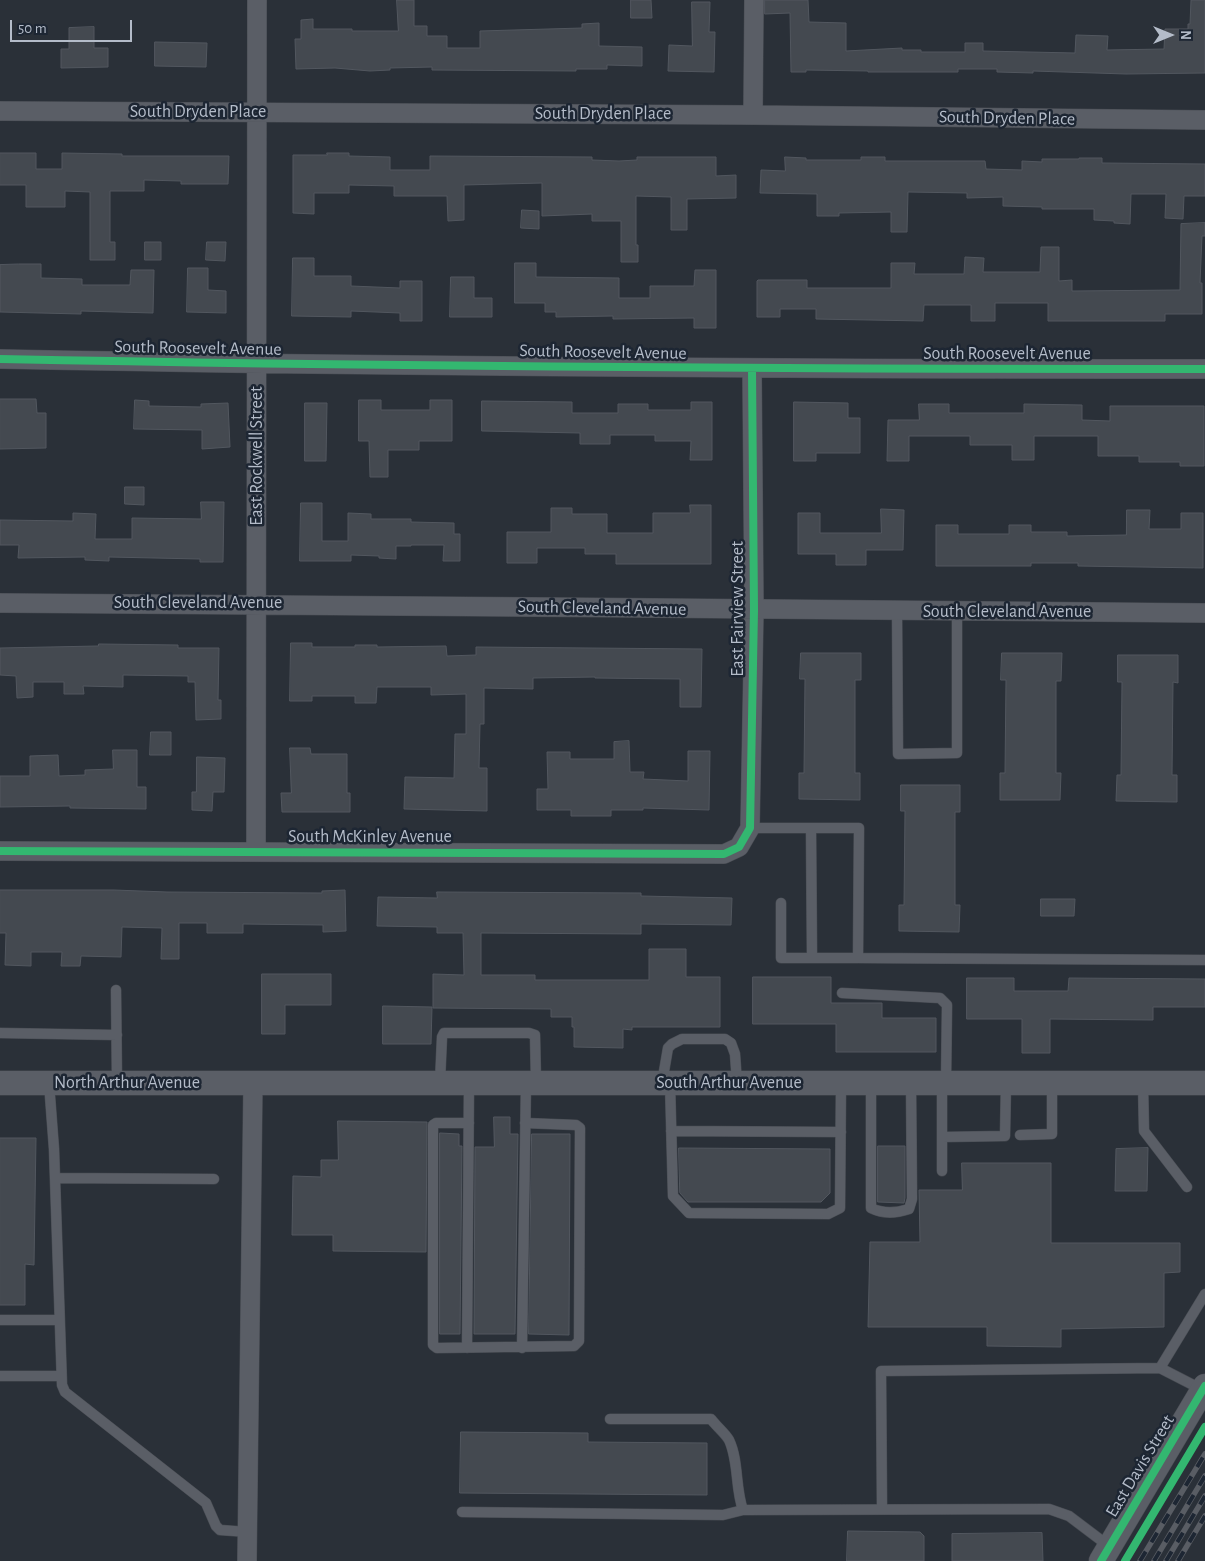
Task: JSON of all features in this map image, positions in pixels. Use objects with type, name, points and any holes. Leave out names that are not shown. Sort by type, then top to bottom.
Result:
[{"type":"street","name":"East Rockwell Street","points":[[256,852],[257,0]]},
{"type":"street","points":[[753,115],[754,0]]},
{"type":"street","name":"South Dryden Place","points":[[0,111],[753,115],[1205,120]]},
{"type":"street","name":"South Roosevelt Avenue","points":[[0,359],[257,364],[1205,369]]},
{"type":"street","name":"East Fairview Street","points":[[739,847],[750,828],[754,610],[752,368]]},
{"type":"street","name":"South Cleveland Avenue","points":[[0,602],[1205,614]]},
{"type":"street","name":"South McKinley Avenue","points":[[0,851],[724,854],[739,847]]},
{"type":"street","points":[[247,1561],[254,1082]]},
{"type":"street","name":"South Arthur Avenue","points":[[254,1082],[1205,1083]]},
{"type":"street","name":"North Arthur Avenue","points":[[0,1083],[254,1082]]},
{"type":"street","name":"East Davis Street","points":[[1105,1554],[1204,1388]]},
{"type":"lane","points":[[897,611],[898,754],[957,753],[957,612]]},
{"type":"lane","points":[[750,828],[859,828],[858,958]]},
{"type":"lane","points":[[811,828],[812,958]]},
{"type":"lane","points":[[781,902],[781,958],[1205,960]]},
{"type":"lane","points":[[116,990],[117,1083]]},
{"type":"lane","points":[[842,992],[940,998],[947,1005],[942,1172]]},
{"type":"lane","points":[[0,1033],[117,1035]]},
{"type":"lane","points":[[440,1082],[442,1037],[444,1033],[529,1033],[535,1035],[526,1123],[522,1348]]},
{"type":"lane","points":[[737,1083],[735,1054],[731,1043],[725,1039],[682,1039],[668,1048],[666,1083],[672,1131],[672,1196],[689,1213],[828,1214],[840,1208],[841,1083]]},
{"type":"lane","points":[[466,1348],[469,1082]]},
{"type":"lane","points":[[49,1083],[55,1178],[61,1376],[65,1392],[206,1503],[216,1526],[220,1530],[248,1532]]},
{"type":"lane","points":[[872,1083],[871,1208],[878,1211],[898,1212],[909,1209],[912,1199],[911,1083]]},
{"type":"lane","points":[[942,1137],[1005,1136],[1006,1083]]},
{"type":"lane","points":[[1020,1135],[1052,1134],[1052,1083]]},
{"type":"lane","points":[[1143,1083],[1144,1131],[1187,1187]]},
{"type":"lane","points":[[469,1123],[436,1123],[433,1125],[433,1345],[437,1348],[574,1346],[579,1341],[580,1128],[576,1124],[526,1123]]},
{"type":"lane","points":[[672,1131],[841,1132]]},
{"type":"lane","points":[[55,1178],[214,1179]]},
{"type":"lane","points":[[1160,1368],[1205,1294]]},
{"type":"lane","points":[[0,1320],[60,1320]]},
{"type":"lane","points":[[882,1509],[881,1371],[1160,1368],[1204,1388]]},
{"type":"lane","points":[[0,1376],[61,1376]]},
{"type":"lane","points":[[610,1419],[711,1419],[728,1440],[735,1465],[738,1496],[743,1510]]},
{"type":"lane","points":[[462,1512],[723,1515],[743,1510],[1049,1509],[1069,1516],[1105,1554]]},
{"type":"building","points":[[397,0],[414,0],[414,26],[427,26],[427,36],[447,36],[447,48],[480,48],[480,31],[582,28],[582,24],[599,23],[599,46],[642,47],[642,66],[607,65],[607,69],[576,69],[576,71],[432,70],[432,67],[390,68],[390,70],[370,71],[335,68],[296,69],[295,39],[301,39],[301,20],[313,19],[313,29],[398,31]]},
{"type":"building","points":[[631,0],[651,0],[652,18],[631,18]]},
{"type":"building","points":[[765,0],[808,0],[809,22],[846,23],[846,51],[902,48],[902,50],[921,50],[921,52],[965,52],[965,43],[983,43],[983,51],[1075,53],[1076,35],[1108,36],[1107,50],[1164,49],[1165,29],[1188,29],[1191,0],[1205,0],[1205,73],[1126,74],[1033,71],[1033,73],[997,72],[997,69],[958,69],[958,72],[806,70],[806,72],[791,72],[790,13],[765,14]]},
{"type":"building","points":[[692,2],[710,2],[709,32],[715,32],[714,72],[668,71],[669,45],[692,46]]},
{"type":"building","points":[[94,27],[94,48],[108,48],[108,67],[61,68],[61,49],[69,49],[69,28]]},
{"type":"building","points":[[155,42],[207,43],[206,67],[155,66]]},
{"type":"building","points":[[0,153],[36,153],[36,169],[62,169],[62,153],[122,154],[122,156],[229,156],[228,184],[181,184],[181,181],[144,180],[144,191],[110,191],[110,242],[115,242],[115,260],[90,260],[90,192],[65,191],[65,207],[26,207],[26,185],[0,185]]},
{"type":"building","points":[[327,153],[349,153],[349,156],[390,157],[390,170],[430,170],[430,156],[592,157],[592,160],[619,161],[637,160],[637,157],[716,157],[716,176],[736,175],[736,198],[687,199],[687,230],[671,230],[671,197],[636,196],[638,262],[621,262],[621,221],[592,221],[592,214],[542,216],[542,183],[464,185],[464,220],[448,221],[447,196],[394,196],[394,186],[349,185],[349,193],[314,193],[314,214],[293,213],[293,155],[327,155]]},
{"type":"building","points":[[785,157],[806,158],[806,160],[861,160],[861,157],[885,157],[885,161],[985,161],[986,169],[1022,170],[1022,161],[1042,162],[1042,159],[1102,158],[1102,163],[1205,164],[1205,196],[1184,196],[1183,219],[1165,218],[1166,194],[1131,194],[1130,224],[1094,220],[1094,209],[1042,209],[1042,207],[1003,206],[1003,197],[967,198],[967,193],[908,192],[907,232],[891,232],[891,212],[839,213],[839,216],[817,216],[817,194],[760,193],[761,170],[785,171]]},
{"type":"building","points":[[522,210],[539,211],[539,229],[521,228]]},
{"type":"building","points":[[1205,223],[1205,236],[1202,236],[1200,283],[1202,283],[1202,314],[1165,314],[1165,321],[1048,321],[1048,303],[995,303],[995,321],[971,321],[971,305],[924,305],[923,321],[816,319],[816,309],[780,309],[780,317],[757,317],[758,280],[807,280],[807,288],[891,288],[891,263],[915,263],[914,274],[964,274],[965,257],[984,258],[983,272],[1040,272],[1041,247],[1059,247],[1059,281],[1072,280],[1072,291],[1180,290],[1181,224]]},
{"type":"building","points":[[145,242],[161,242],[161,260],[145,260]]},
{"type":"building","points":[[207,242],[226,242],[225,261],[206,260]]},
{"type":"building","points":[[293,258],[314,258],[314,276],[351,276],[351,286],[400,288],[400,281],[422,281],[422,321],[400,321],[400,313],[351,311],[351,317],[292,316]]},
{"type":"building","points":[[515,263],[536,263],[536,277],[619,278],[619,298],[650,298],[650,286],[694,286],[695,270],[716,270],[716,328],[694,328],[694,318],[613,319],[613,316],[556,317],[556,312],[545,312],[545,303],[515,303]]},
{"type":"building","points":[[41,264],[41,278],[82,279],[82,285],[130,285],[131,270],[154,270],[153,313],[81,311],[81,314],[0,312],[0,265]]},
{"type":"building","points":[[188,268],[208,268],[208,290],[226,291],[226,313],[187,312]]},
{"type":"building","points":[[451,277],[474,277],[474,298],[492,298],[492,317],[450,317]]},
{"type":"building","points":[[0,399],[36,399],[37,413],[46,413],[46,448],[0,449]]},
{"type":"building","points":[[135,400],[149,401],[149,406],[201,407],[201,404],[228,403],[230,447],[202,449],[202,430],[134,429]]},
{"type":"building","points":[[359,400],[381,400],[381,410],[430,410],[430,400],[452,400],[452,441],[419,441],[419,450],[388,450],[388,477],[370,477],[369,441],[359,441]]},
{"type":"building","points":[[482,401],[572,402],[572,413],[618,413],[618,404],[648,404],[648,410],[691,410],[691,402],[712,402],[712,460],[690,460],[691,441],[655,441],[655,435],[610,435],[610,444],[580,444],[580,433],[482,431]]},
{"type":"building","points":[[794,402],[848,403],[848,418],[860,418],[860,453],[816,453],[816,461],[794,461]]},
{"type":"building","points":[[305,403],[327,403],[326,461],[305,461]]},
{"type":"building","points":[[919,404],[949,404],[949,413],[1024,413],[1024,404],[1082,405],[1082,420],[1110,421],[1110,406],[1204,406],[1204,466],[1180,466],[1180,462],[1139,462],[1139,456],[1098,456],[1098,436],[1034,436],[1034,460],[1012,460],[1012,445],[970,445],[970,436],[909,436],[909,461],[887,461],[888,420],[919,420]]},
{"type":"building","points":[[125,487],[144,487],[144,505],[125,504]]},
{"type":"building","points":[[201,502],[224,502],[223,562],[200,562],[200,559],[109,557],[109,561],[85,560],[85,557],[18,558],[19,545],[0,545],[0,520],[73,521],[73,513],[96,514],[95,539],[132,539],[132,518],[201,519]]},
{"type":"building","points":[[301,503],[322,503],[322,541],[348,541],[348,513],[371,514],[371,519],[411,519],[411,522],[454,523],[454,534],[460,534],[460,561],[443,561],[444,545],[411,545],[396,546],[396,559],[351,555],[351,561],[300,561]]},
{"type":"building","points":[[690,505],[711,505],[711,564],[616,564],[616,554],[585,554],[585,548],[537,548],[537,563],[507,563],[507,532],[551,532],[551,508],[572,508],[572,514],[607,514],[607,533],[653,533],[653,513],[690,513]]},
{"type":"building","points":[[881,509],[904,510],[903,550],[866,550],[866,565],[836,565],[836,554],[798,554],[798,513],[820,513],[820,533],[881,533]]},
{"type":"building","points":[[1127,510],[1150,510],[1149,529],[1181,529],[1181,513],[1203,513],[1203,568],[1078,566],[1078,563],[1031,563],[1031,566],[936,566],[936,525],[958,525],[958,534],[1009,534],[1009,525],[1031,525],[1031,532],[1067,532],[1067,536],[1126,535]]},
{"type":"building","points":[[291,643],[312,643],[312,647],[355,647],[355,645],[377,645],[377,647],[446,646],[447,656],[476,655],[476,647],[702,649],[701,707],[680,707],[680,679],[533,678],[533,689],[484,688],[484,724],[480,724],[479,768],[487,768],[487,811],[404,809],[405,777],[454,778],[455,734],[466,734],[466,694],[431,695],[431,687],[377,687],[376,703],[355,703],[355,696],[312,696],[312,701],[290,701]]},
{"type":"building","points":[[99,644],[178,645],[178,648],[219,648],[218,700],[221,700],[221,719],[196,720],[195,682],[188,682],[188,676],[123,675],[123,687],[83,686],[84,694],[64,694],[64,682],[33,682],[33,697],[17,698],[16,676],[0,675],[0,648],[98,646]]},
{"type":"building","points":[[801,653],[861,653],[861,680],[855,680],[855,773],[860,773],[860,800],[799,799],[799,773],[804,773],[805,679],[800,679]]},
{"type":"building","points":[[1002,653],[1062,653],[1061,681],[1056,681],[1056,773],[1061,773],[1060,800],[1000,800],[1000,773],[1005,773],[1006,680],[1001,680]]},
{"type":"building","points":[[1118,655],[1178,655],[1178,683],[1173,682],[1172,775],[1177,775],[1177,802],[1116,801],[1117,775],[1121,775],[1122,682],[1118,682]]},
{"type":"building","points":[[151,732],[171,732],[171,755],[150,755]]},
{"type":"building","points":[[629,741],[630,772],[644,772],[643,779],[688,781],[688,751],[710,751],[709,810],[643,808],[643,810],[611,810],[611,816],[571,816],[571,810],[537,810],[537,789],[548,789],[547,752],[570,752],[570,759],[614,759],[614,742]]},
{"type":"building","points":[[290,748],[310,748],[311,754],[347,754],[347,793],[350,793],[350,812],[282,812],[281,793],[291,793]]},
{"type":"building","points":[[113,750],[137,750],[137,787],[146,787],[146,809],[70,808],[70,806],[0,807],[0,776],[30,776],[30,756],[58,755],[59,776],[85,775],[85,770],[113,769]]},
{"type":"building","points":[[197,757],[225,758],[224,792],[213,792],[212,811],[192,810],[192,792],[196,792]]},
{"type":"building","points":[[901,785],[960,785],[960,812],[955,812],[955,905],[960,905],[959,932],[899,931],[899,905],[904,905],[905,811],[901,811]]},
{"type":"building","points":[[0,890],[322,893],[322,891],[345,890],[346,931],[323,932],[323,925],[243,924],[243,933],[207,933],[207,923],[179,923],[179,959],[161,959],[162,928],[122,927],[121,957],[81,956],[80,966],[61,966],[62,952],[31,952],[31,966],[5,965],[6,933],[0,933]]},
{"type":"building","points":[[437,892],[641,893],[641,896],[732,898],[731,925],[641,924],[641,934],[481,933],[481,975],[535,975],[535,980],[649,980],[649,949],[686,949],[686,977],[720,977],[720,1027],[632,1027],[632,1030],[623,1029],[623,1048],[574,1047],[572,1017],[551,1017],[551,1009],[433,1008],[433,974],[464,975],[463,933],[437,933],[437,927],[377,926],[378,897],[437,898]]},
{"type":"building","points":[[1041,899],[1075,899],[1074,916],[1041,916]]},
{"type":"building","points":[[262,974],[331,974],[331,1005],[285,1005],[285,1034],[262,1034]]},
{"type":"building","points":[[753,977],[831,977],[831,1003],[882,1003],[882,1018],[936,1018],[936,1052],[836,1052],[836,1024],[753,1024]]},
{"type":"building","points":[[967,978],[1014,978],[1014,991],[1068,991],[1069,978],[1205,979],[1205,1007],[1153,1007],[1153,1020],[1050,1019],[1050,1053],[1022,1053],[1022,1019],[967,1019]]},
{"type":"building","points":[[383,1006],[432,1007],[431,1044],[383,1044]]},
{"type":"building","points":[[494,1117],[510,1117],[510,1134],[518,1134],[515,1334],[474,1334],[475,1147],[494,1147]]},
{"type":"building","points":[[338,1121],[427,1122],[426,1252],[333,1251],[333,1235],[292,1235],[293,1176],[321,1177],[321,1160],[338,1160]]},
{"type":"building","points":[[440,1133],[459,1134],[459,1146],[462,1146],[460,1334],[440,1334]]},
{"type":"building","points":[[532,1134],[570,1134],[569,1335],[529,1334]]},
{"type":"building","points":[[0,1138],[36,1138],[34,1265],[25,1264],[25,1305],[0,1305]]},
{"type":"building","points":[[878,1146],[905,1146],[904,1203],[878,1202]]},
{"type":"building","points":[[679,1148],[830,1149],[830,1193],[821,1202],[688,1202],[680,1193]]},
{"type":"building","points":[[1148,1148],[1147,1191],[1115,1191],[1116,1149]]},
{"type":"building","points":[[962,1163],[1051,1163],[1051,1243],[1180,1243],[1180,1272],[1164,1273],[1164,1327],[1061,1329],[1061,1347],[987,1346],[987,1327],[868,1327],[870,1242],[920,1242],[919,1190],[962,1190]]},
{"type":"building","points":[[461,1432],[588,1433],[588,1442],[707,1443],[707,1495],[460,1493]]},
{"type":"building","points":[[848,1531],[920,1532],[924,1536],[924,1561],[847,1561]]},
{"type":"building","points":[[1042,1533],[1043,1561],[952,1561],[952,1534]]},
{"type":"railway","points":[[1140,1561],[1205,1454]]},
{"type":"railway","points":[[1154,1561],[1205,1476]]},
{"type":"railway","points":[[1166,1561],[1205,1496]]},
{"type":"railway","points":[[1178,1561],[1205,1516]]},
{"type":"cycle path","points":[[0,359],[602,367],[1205,369]]},
{"type":"cycle path","points":[[0,851],[724,854],[739,847],[750,828],[754,610],[752,368]]},
{"type":"cycle path","points":[[1101,1561],[1205,1386]]},
{"type":"cycle path","points":[[1125,1561],[1205,1427]]}]
